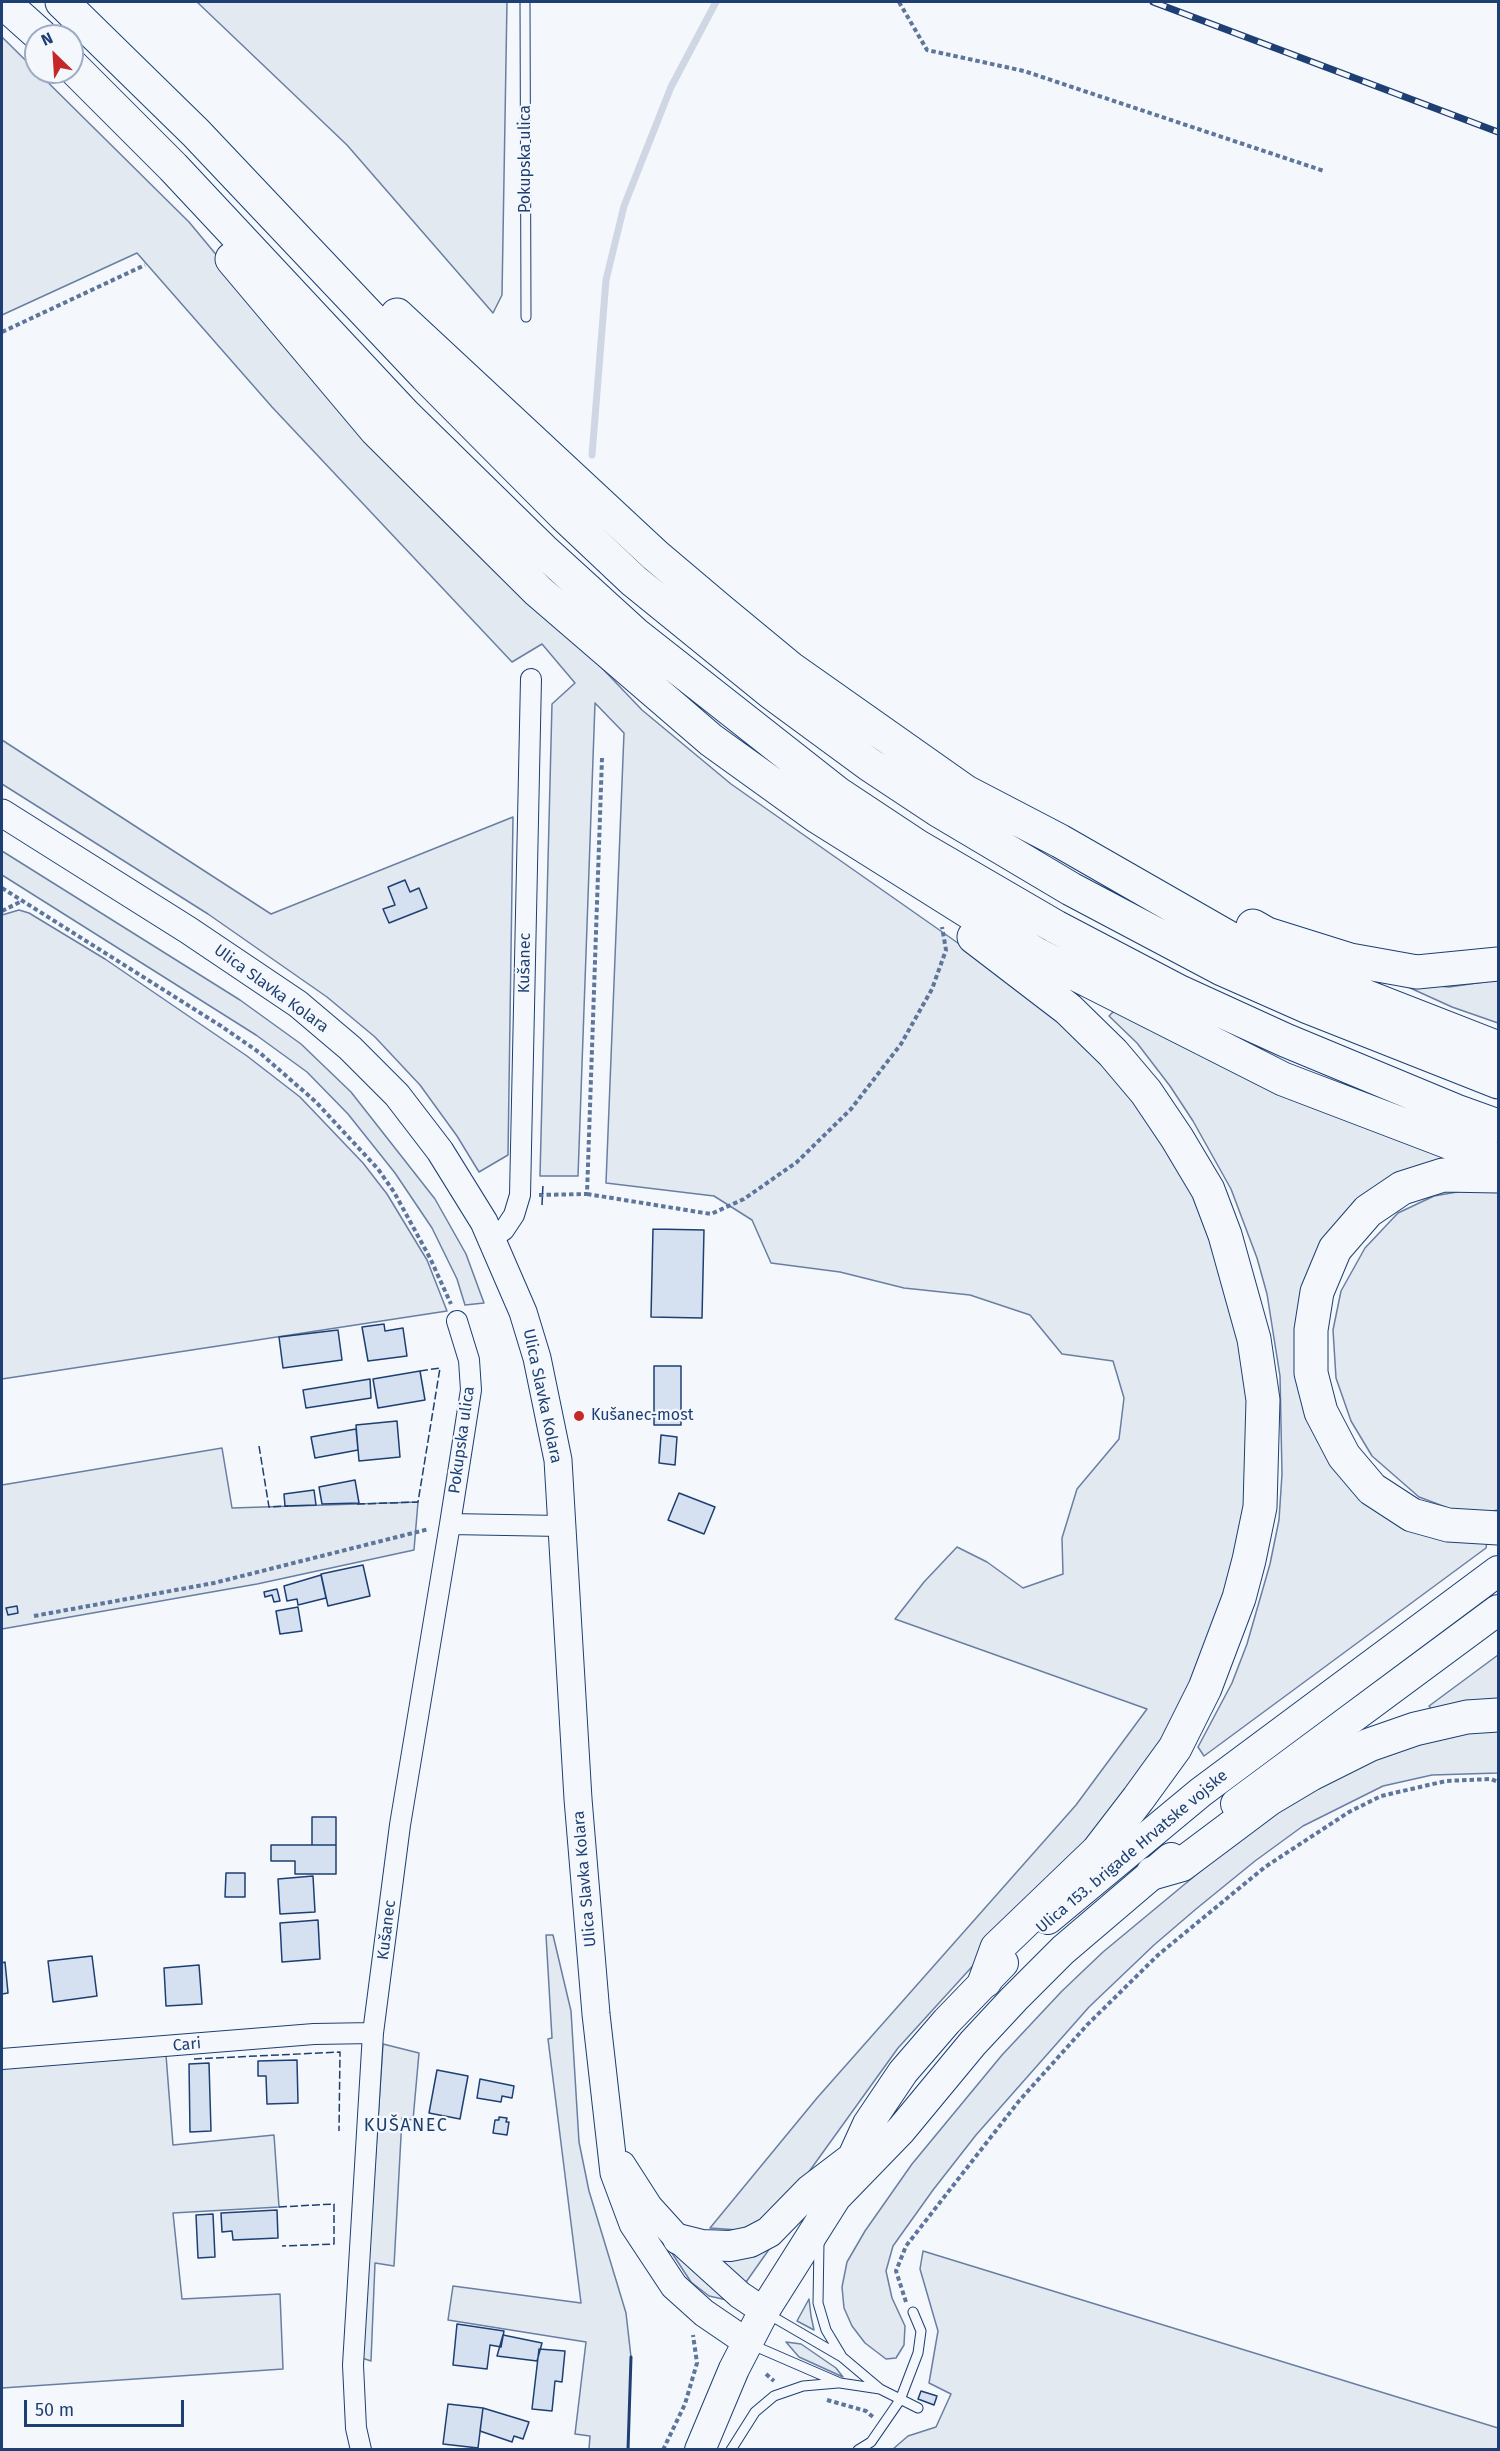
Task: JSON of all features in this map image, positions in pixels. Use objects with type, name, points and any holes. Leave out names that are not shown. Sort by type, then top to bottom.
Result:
[{"type":"highway","points":[[3,2],[28,24]]},
{"type":"highway","points":[[62,2],[196,133],[458,409],[634,581],[772,693],[870,765],[938,810],[1071,889],[1222,969],[1308,1007],[1498,1082]]},
{"type":"highway","points":[[84,78],[173,167],[404,414],[545,552],[635,634],[837,794],[917,846],[1056,927],[1180,992],[1285,1040],[1455,1111],[1498,1126]]},
{"type":"highway","points":[[173,167],[204,225],[376,430],[546,598],[711,740],[818,817],[1036,954],[1283,1079],[1498,1161]]},
{"type":"highway","points":[[301,245],[337,256],[422,339],[655,555],[790,668],[966,792],[1060,841],[1231,939],[1306,973],[1498,1048]]},
{"type":"highway","points":[[818,817],[831,840],[939,911],[1068,1008],[1113,1053],[1146,1092],[1208,1190],[1226,1235],[1254,1339],[1263,1400],[1260,1507],[1239,1598],[1204,1688],[1175,1748],[1138,1799],[1098,1851],[997,1948],[985,1981]]},
{"type":"highway","points":[[1060,841],[1087,846],[1125,861],[1267,934],[1350,960],[1417,972],[1498,964]]},
{"type":"highway","points":[[1498,1176],[1443,1175],[1402,1188],[1368,1210],[1335,1249],[1317,1292],[1311,1341],[1311,1372],[1321,1412],[1344,1456],[1372,1489],[1412,1515],[1448,1525],[1498,1528]]},
{"type":"highway","points":[[1153,1873],[1181,1865],[1269,1800],[1311,1774],[1369,1745],[1414,1729],[1456,1719],[1498,1715]]},
{"type":"main road","name":"Ulica Slavka Kolara","points":[[2,813],[188,930],[298,1004],[350,1048],[397,1095],[440,1151],[492,1238],[523,1312],[537,1358],[558,1460],[579,1810],[596,2014],[614,2174],[633,2224],[674,2286],[704,2313],[748,2343]]},
{"type":"main road","name":"Ulica 153. brigade Hrvatske vojske","points":[[699,2450],[764,2311],[829,2208],[882,2100],[903,2072],[985,1981],[1058,1910],[1192,1799],[1498,1571]]},
{"type":"main road","name":"Ulica 153. brigade Hrvatske vojske","points":[[829,2208],[902,2130],[973,2043],[1063,1950],[1226,1812],[1498,1610]]},
{"type":"main road","name":"Ulica Slavka Kolara","points":[[611,2146],[643,2198],[678,2239],[723,2280],[764,2311]]},
{"type":"main road","points":[[678,2239],[702,2245],[730,2246],[750,2242],[769,2232],[817,2184],[852,2158]]},
{"type":"street","name":"Kušanec","points":[[492,1238],[504,1230],[514,1215],[520,1195],[531,679]]},
{"type":"street","name":"Pokupska ulica","points":[[450,1524],[471,1389],[469,1360],[457,1321]]},
{"type":"street","name":"Kušanec","points":[[361,2450],[356,2428],[353,2365],[374,2033],[400,1825],[450,1524]]},
{"type":"street","points":[[450,1524],[561,1526]]},
{"type":"street","name":"Cari","points":[[2,2060],[314,2034],[374,2033]]},
{"type":"lane","name":"Pokupska ulica","points":[[525,2],[526,317]]},
{"type":"lane","points":[[829,2208],[817,2257],[818,2303],[826,2330],[842,2357]]},
{"type":"lane","points":[[764,2311],[842,2357],[880,2389],[918,2408]]},
{"type":"lane","points":[[858,2450],[871,2442],[900,2400],[918,2353],[921,2331],[913,2312]]},
{"type":"lane","points":[[748,2343],[840,2383]]},
{"type":"lane","points":[[731,2450],[755,2412],[774,2396],[803,2386],[840,2383],[880,2389]]},
{"type":"path","points":[[899,2],[927,50],[1024,71],[1324,171]]},
{"type":"path","points":[[2,332],[144,266]]},
{"type":"path","points":[[587,1194],[602,758]]},
{"type":"path","points":[[2,888],[130,967],[250,1047],[316,1102],[378,1169],[394,1192],[430,1258],[457,1321]]},
{"type":"path","points":[[2,911],[22,901]]},
{"type":"path","points":[[520,1195],[587,1194],[711,1214],[744,1199],[797,1162],[850,1109],[906,1035],[932,990],[946,950],[939,911]]},
{"type":"path","points":[[34,1616],[214,1583],[450,1524]]},
{"type":"path","points":[[913,2312],[903,2297],[896,2271],[906,2246],[1019,2101],[1087,2025],[1158,1955],[1265,1867],[1349,1812],[1381,1796],[1446,1781],[1491,1779],[1498,1782]]},
{"type":"path","points":[[819,2399],[866,2411],[884,2424]]},
{"type":"shaded area","points":[[197,2],[507,2],[502,295],[493,313],[347,145]]},
{"type":"shaded area","points":[[2,37],[24,59],[24,84],[50,84],[189,222],[273,323],[642,710],[731,784],[1086,1035],[1188,1171],[1248,1347],[1251,1512],[1196,1691],[1112,1813],[898,2048],[803,2180],[767,2220],[738,2230],[710,2228],[817,2098],[1076,1805],[1147,1709],[895,1619],[924,1582],[957,1547],[987,1562],[1023,1588],[1063,1574],[1062,1538],[1077,1489],[1119,1439],[1124,1398],[1113,1361],[1062,1354],[1030,1315],[970,1295],[904,1288],[840,1272],[771,1263],[752,1220],[714,1196],[606,1183],[624,733],[595,703],[578,1176],[540,1176],[552,704],[575,683],[542,644],[512,662],[272,407],[137,253],[2,315]]},
{"type":"shaded area","points":[[2,740],[271,914],[513,817],[508,1155],[479,1172],[457,1136],[420,1085],[375,1037],[327,997],[208,914],[2,784]]},
{"type":"shaded area","points":[[2,851],[240,1000],[301,1044],[351,1092],[435,1199],[466,1254],[484,1303],[465,1305],[457,1279],[432,1228],[395,1173],[348,1114],[307,1072],[256,1035],[2,875]]},
{"type":"shaded area","points":[[19,910],[29,913],[105,959],[247,1056],[300,1097],[363,1163],[387,1194],[427,1260],[447,1311],[2,1379],[2,915]]},
{"type":"shaded area","points":[[1498,980],[1498,1023],[1452,1007],[1397,982],[1449,987]]},
{"type":"shaded area","points":[[1117,1008],[1460,1159],[1432,1164],[1309,1294],[1332,1454],[1487,1542],[1486,1548],[1204,1756],[1198,1747],[1232,1683],[1247,1644],[1270,1564],[1279,1520],[1282,1474],[1280,1376],[1267,1294],[1257,1258],[1231,1189],[1193,1121],[1170,1086],[1137,1043],[1109,1016]]},
{"type":"shaded area","points":[[1480,1188],[1498,1190],[1498,1510],[1482,1513],[1451,1509],[1419,1497],[1372,1456],[1351,1421],[1336,1378],[1333,1330],[1341,1291],[1365,1248],[1398,1213],[1434,1196]]},
{"type":"shaded area","points":[[222,1448],[232,1508],[418,1502],[414,1550],[257,1584],[2,1629],[2,1485]]},
{"type":"shaded area","points":[[1498,1655],[1498,1704],[1437,1715],[1429,1706]]},
{"type":"shaded area","points":[[1498,1730],[1498,1773],[1432,1775],[1383,1786],[1303,1826],[1196,1909],[1154,1945],[1089,2007],[976,2135],[893,2246],[886,2271],[892,2298],[905,2326],[904,2345],[896,2358],[886,2359],[865,2343],[852,2326],[844,2308],[842,2287],[847,2262],[865,2231],[912,2164],[1002,2055],[1062,1991],[1103,1952],[1244,1835],[1289,1803],[1348,1770],[1441,1735]]},
{"type":"shaded area","points":[[546,1935],[553,1935],[571,2011],[579,2142],[589,2191],[626,2313],[631,2357],[628,2449],[589,2449],[590,2436],[575,2434],[586,2342],[448,2320],[453,2286],[581,2303],[548,2039],[552,2038]]},
{"type":"shaded area","points":[[383,2044],[419,2053],[413,2120],[402,2118],[394,2266],[375,2263],[371,2361],[362,2358]]},
{"type":"shaded area","points":[[166,2055],[173,2145],[274,2135],[279,2207],[173,2213],[182,2299],[280,2294],[283,2369],[2,2388],[2,2067]]},
{"type":"shaded area","points":[[664,2241],[727,2300],[709,2296],[691,2282]]},
{"type":"shaded area","points":[[770,2248],[744,2285],[718,2258]]},
{"type":"shaded area","points":[[923,2251],[1498,2428],[1498,2449],[893,2449],[908,2436],[936,2427],[951,2394],[929,2383],[938,2331],[920,2269]]},
{"type":"shaded area","points":[[809,2299],[811,2316],[814,2330],[797,2321]]},
{"type":"shaded area","points":[[786,2342],[801,2344],[836,2368],[843,2377],[799,2357]]},
{"type":"building","points":[[405,880],[410,892],[419,888],[427,908],[389,923],[383,909],[395,905],[388,887]]},
{"type":"building","points":[[653,1229],[704,1230],[702,1318],[651,1317]]},
{"type":"building","points":[[384,1324],[385,1331],[403,1328],[407,1356],[368,1361],[362,1327]]},
{"type":"building","points":[[338,1330],[342,1360],[283,1368],[279,1337]]},
{"type":"building","points":[[654,1366],[681,1366],[681,1425],[654,1425]]},
{"type":"building","points":[[420,1371],[425,1400],[378,1408],[373,1379]]},
{"type":"building","points":[[370,1379],[371,1398],[306,1408],[303,1390]]},
{"type":"building","points":[[397,1421],[400,1457],[359,1461],[356,1425]]},
{"type":"building","points":[[356,1429],[358,1450],[315,1458],[311,1437]]},
{"type":"building","points":[[661,1435],[677,1437],[675,1465],[659,1463]]},
{"type":"building","points":[[355,1480],[359,1503],[322,1504],[319,1487]]},
{"type":"building","points":[[314,1490],[316,1505],[285,1506],[284,1494]]},
{"type":"building","points":[[679,1493],[715,1507],[704,1534],[668,1520]]},
{"type":"building","points":[[363,1565],[370,1596],[328,1606],[321,1574]]},
{"type":"building","points":[[321,1575],[326,1598],[298,1605],[297,1599],[287,1601],[284,1586]]},
{"type":"building","points":[[277,1589],[280,1601],[274,1602],[272,1595],[265,1597],[264,1592]]},
{"type":"building","points":[[17,1606],[18,1613],[8,1615],[6,1608]]},
{"type":"building","points":[[298,1607],[302,1631],[280,1634],[276,1611]]},
{"type":"building","points":[[312,1817],[336,1817],[336,1845],[312,1845]]},
{"type":"building","points":[[271,1845],[336,1845],[336,1874],[295,1874],[295,1861],[271,1861]]},
{"type":"building","points":[[226,1873],[245,1873],[245,1897],[225,1897]]},
{"type":"building","points":[[313,1876],[315,1912],[280,1914],[278,1879]]},
{"type":"building","points":[[318,1920],[320,1959],[282,1962],[280,1923]]},
{"type":"building","points":[[92,1956],[97,1996],[53,2002],[48,1961]]},
{"type":"building","points":[[5,1962],[8,1993],[2,1994],[2,1963]]},
{"type":"building","points":[[199,1965],[202,2004],[166,2006],[164,1968]]},
{"type":"building","points":[[297,2060],[298,2103],[267,2104],[266,2076],[258,2076],[258,2061]]},
{"type":"building","points":[[209,2063],[211,2131],[190,2132],[189,2064]]},
{"type":"building","points":[[437,2070],[468,2076],[460,2119],[429,2113]]},
{"type":"building","points":[[480,2079],[514,2086],[512,2098],[502,2096],[501,2102],[477,2098]]},
{"type":"building","points":[[499,2117],[507,2118],[506,2122],[509,2122],[507,2135],[493,2133],[495,2120],[499,2120]]},
{"type":"building","points":[[277,2210],[278,2238],[233,2240],[232,2231],[222,2232],[221,2213]]},
{"type":"building","points":[[213,2214],[215,2257],[198,2258],[196,2215]]},
{"type":"building","points":[[457,2324],[504,2331],[501,2347],[490,2345],[487,2369],[453,2365]]},
{"type":"building","points":[[503,2335],[542,2343],[537,2361],[497,2356]]},
{"type":"building","points":[[539,2349],[565,2351],[562,2382],[555,2381],[552,2411],[532,2409]]},
{"type":"building","points":[[921,2391],[937,2396],[934,2405],[918,2399]]},
{"type":"building","points":[[448,2404],[483,2408],[478,2448],[443,2444]]},
{"type":"building","points":[[483,2408],[529,2422],[523,2439],[514,2436],[512,2442],[480,2431]]},
{"type":"waterway","points":[[592,455],[606,280],[624,206],[671,87],[716,2]]},
{"type":"railway","points":[[1153,2],[1498,132]]},
{"type":"fence","points":[[542,1205],[543,1184]]},
{"type":"fence","points":[[357,1504],[418,1502],[440,1368],[420,1371]]},
{"type":"fence","points":[[259,1446],[269,1507],[288,1506]]},
{"type":"fence","points":[[194,2059],[340,2052],[339,2131]]},
{"type":"fence","points":[[279,2207],[334,2204],[334,2244],[282,2246]]},
{"type":"wall","points":[[628,2450],[631,2357]]},
{"type":"place","name":"Kušanec-most","points":[[579,1416]]},
{"type":"district","name":"KUŠANEC","points":[[406,2126]]}]
